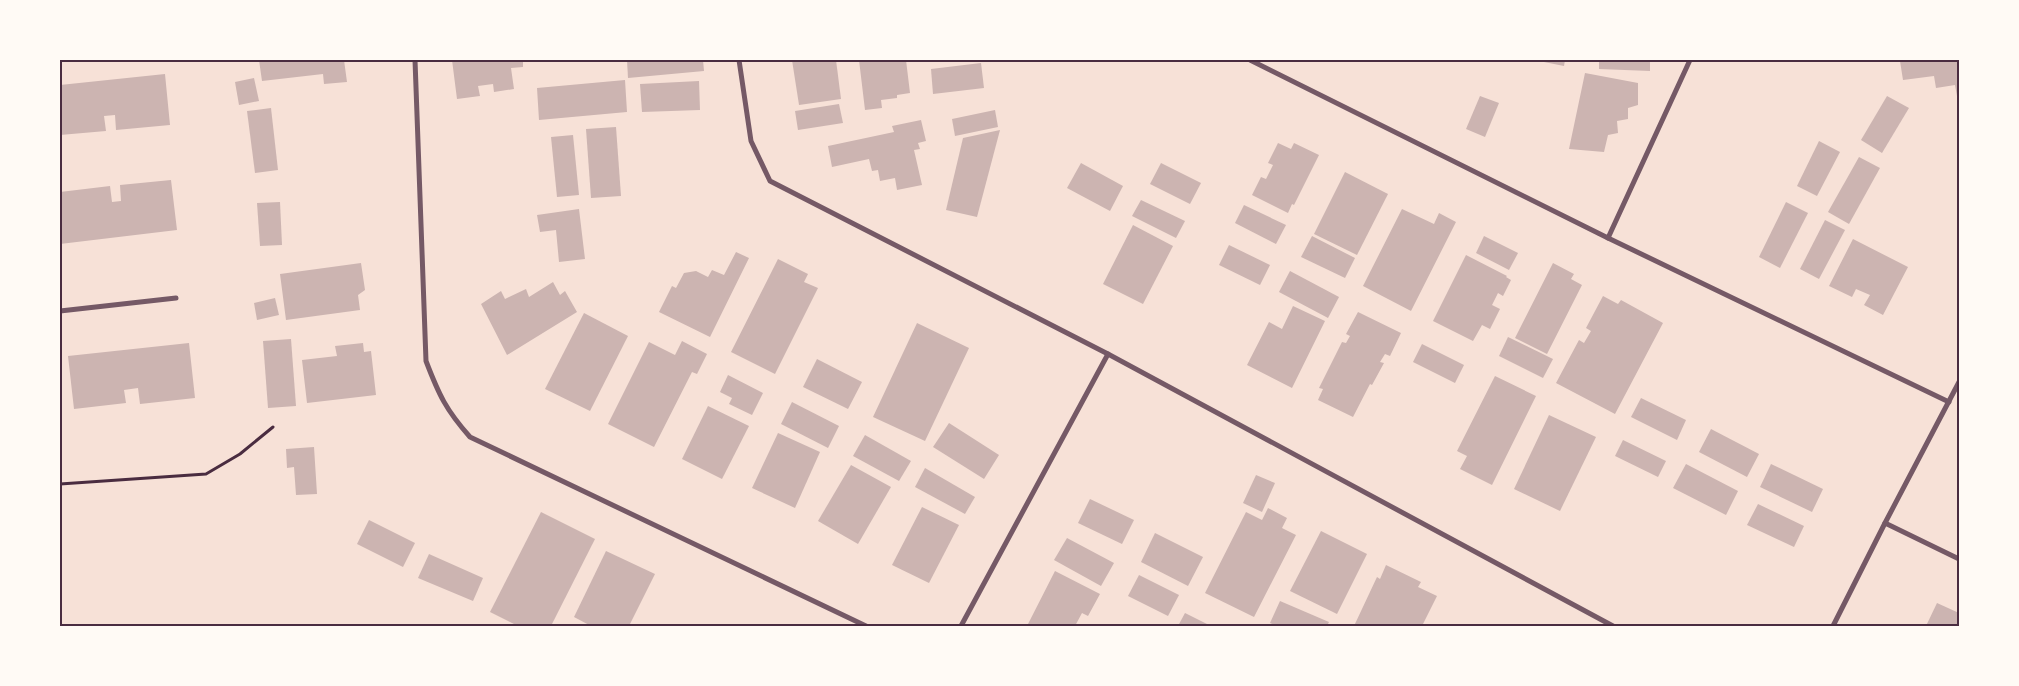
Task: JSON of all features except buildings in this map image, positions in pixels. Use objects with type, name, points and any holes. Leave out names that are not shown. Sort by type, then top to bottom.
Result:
[{"type":"street","points":[[415,60],[426,361],[437,391],[450,414],[470,437],[866,626]]},
{"type":"street","points":[[739,60],[751,141],[770,181],[1108,354],[1613,626]]},
{"type":"street","points":[[1250,60],[1608,238],[1949,402]]},
{"type":"street","points":[[1608,238],[1690,60]]},
{"type":"street","points":[[60,311],[176,298]]},
{"type":"street","points":[[961,626],[1108,354]]},
{"type":"street","points":[[1833,626],[1884,523],[1959,382]]},
{"type":"street","points":[[1884,523],[1959,559]]},
{"type":"path","points":[[60,484],[206,474],[240,454],[273,427]]}]
